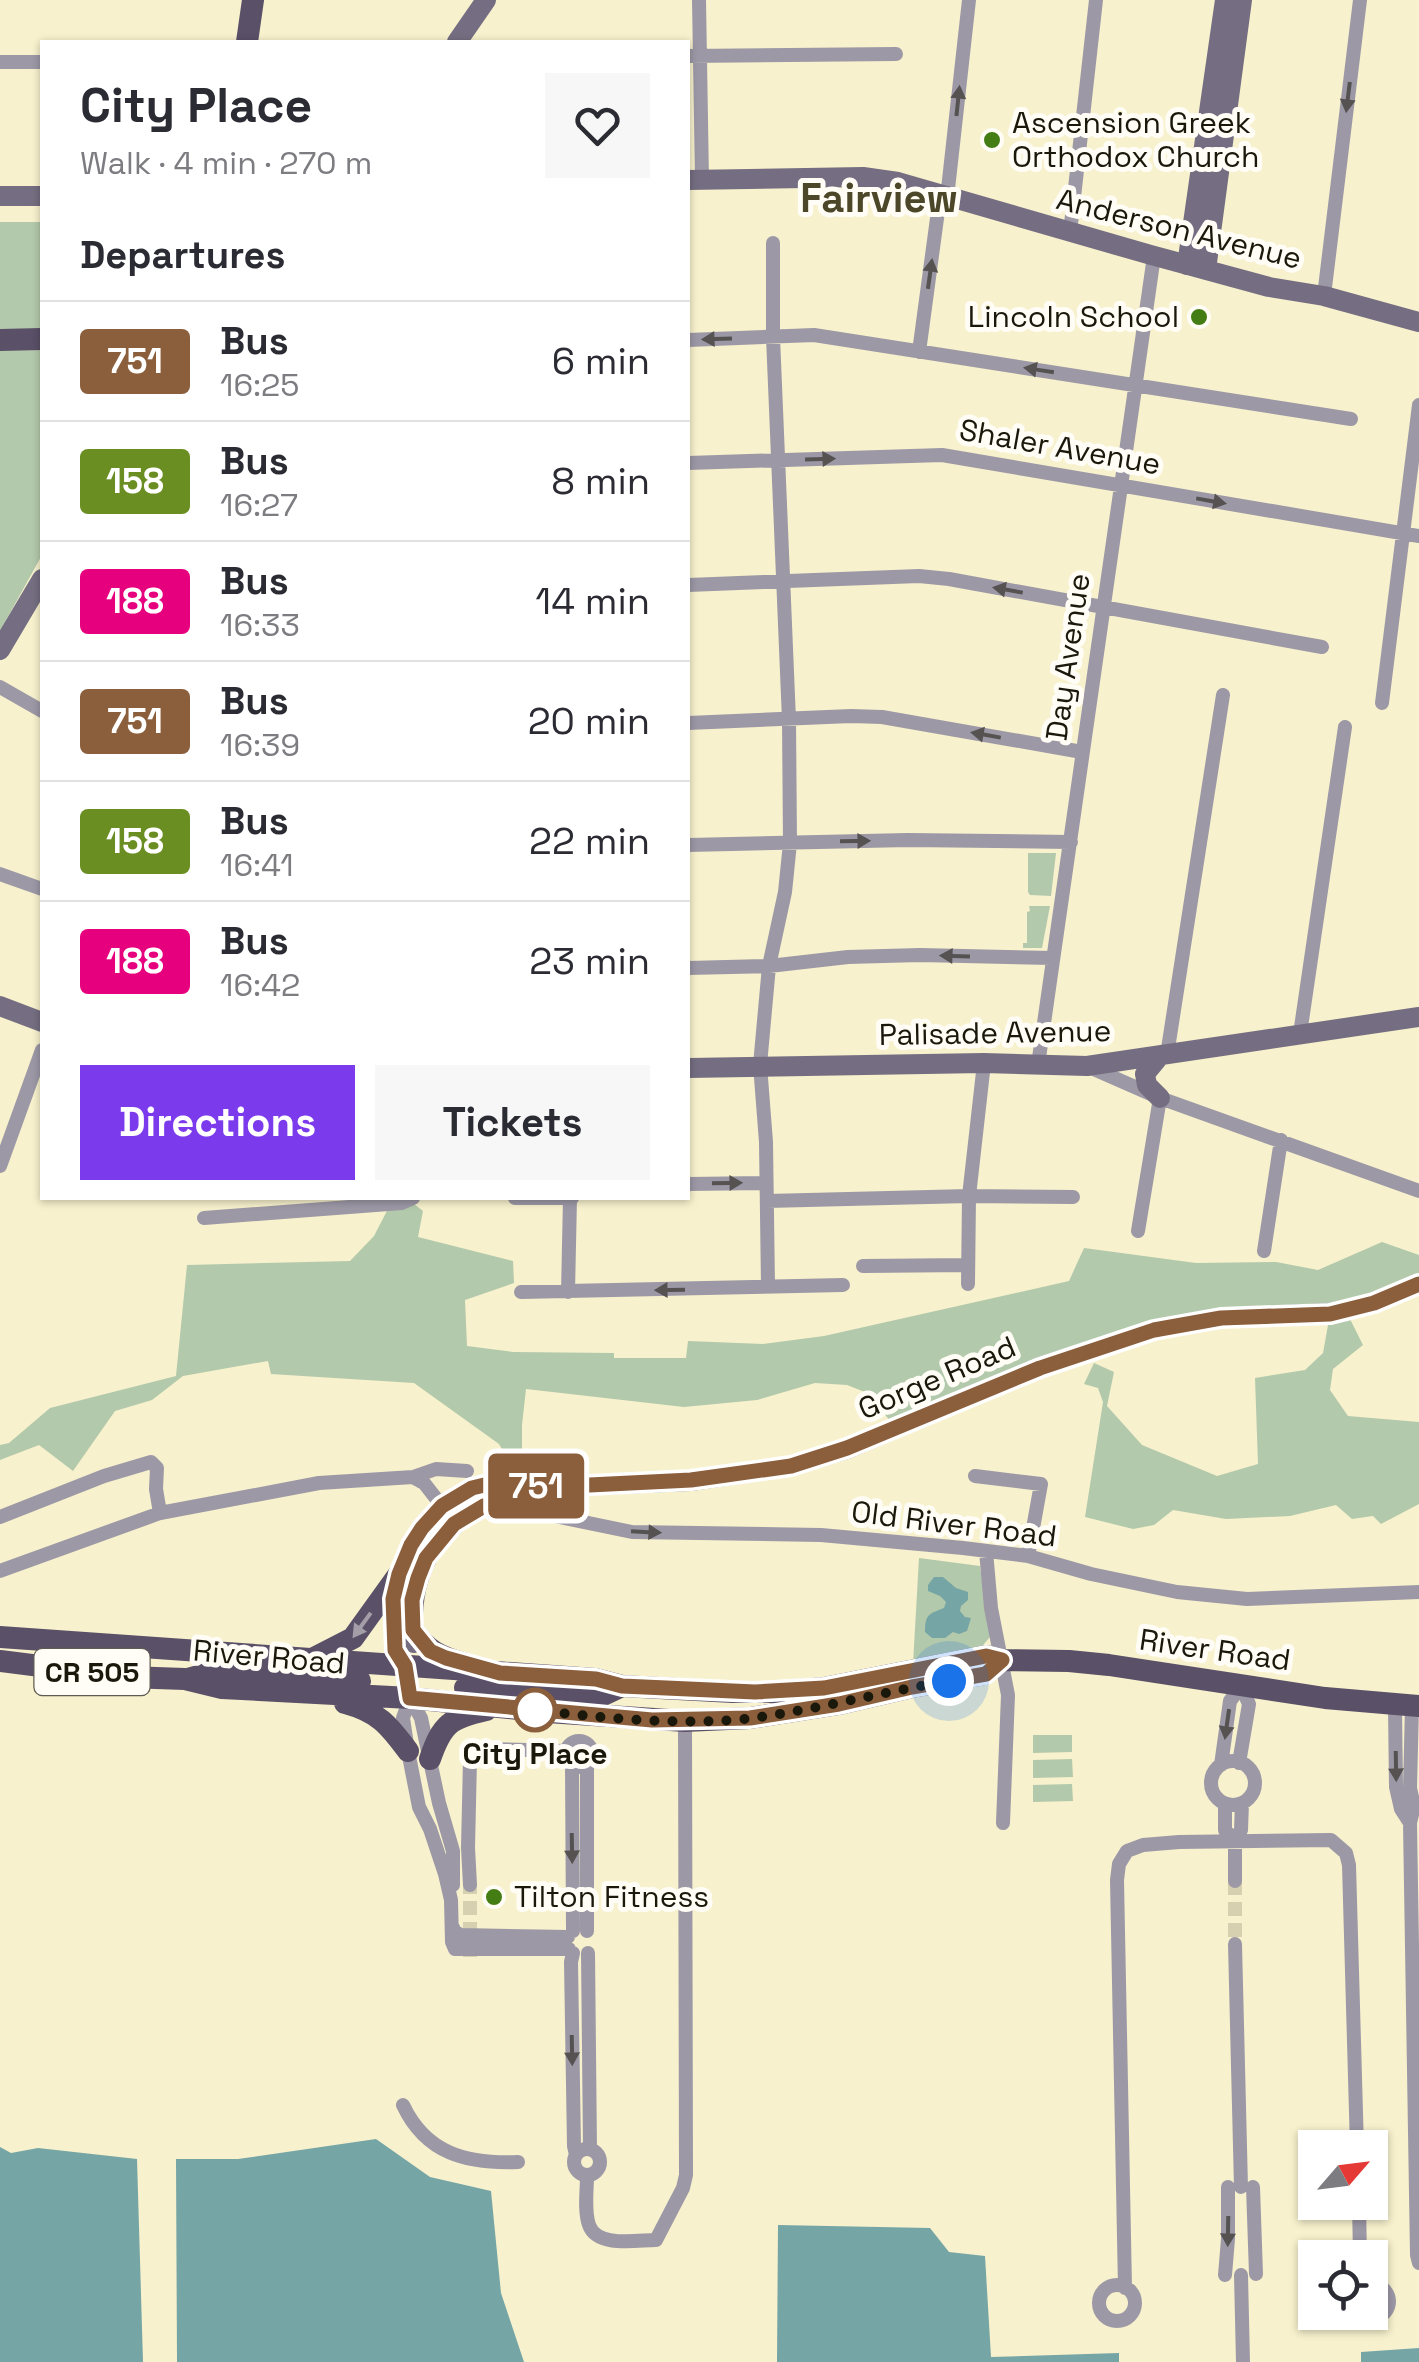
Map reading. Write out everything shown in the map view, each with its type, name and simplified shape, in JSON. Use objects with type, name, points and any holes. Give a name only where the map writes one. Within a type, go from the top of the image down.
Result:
[{"type":"main road","points":[[247,40],[253,0]]},
{"type":"main road","points":[[458,40],[486,0]]},
{"type":"main road","points":[[1225,0],[1230,24]]},
{"type":"main road","points":[[1197,268],[1230,24],[1242,0]]},
{"type":"main road","name":"Anderson Avenue","points":[[695,180],[863,177],[898,182],[1197,268],[1419,322]]},
{"type":"main road","points":[[0,196],[40,196]]},
{"type":"main road","points":[[0,340],[40,339]]},
{"type":"main road","points":[[0,650],[36,603]]},
{"type":"main road","points":[[0,1006],[40,1021]]},
{"type":"main road","name":"Palisade Avenue","points":[[690,1068],[1086,1066],[1419,1017]]},
{"type":"main road","points":[[1160,1098],[1147,1085],[1144,1074],[1163,1056]]},
{"type":"main road","name":"Gorge Road","points":[[410,1698],[405,1666],[395,1650],[393,1599],[399,1574],[422,1528],[442,1506],[472,1488],[505,1480],[530,1486],[569,1486],[691,1480],[791,1466],[847,1448],[1040,1368],[1144,1333],[1221,1318],[1330,1314],[1374,1303],[1419,1284]]},
{"type":"main road","name":"Gorge Road","points":[[405,1666],[416,1655],[412,1600],[426,1558],[454,1524],[530,1486]]},
{"type":"main road","points":[[310,1659],[354,1638],[399,1574]]},
{"type":"main road","points":[[413,1630],[430,1651],[500,1673]]},
{"type":"main road","name":"River Road","points":[[0,1638],[733,1692],[824,1688],[986,1656],[1002,1660],[1069,1661],[1409,1706]]},
{"type":"main road","name":"River Road","points":[[0,1661],[185,1680],[222,1688],[410,1698],[685,1721],[750,1718],[839,1704],[986,1674],[1002,1660]]},
{"type":"main road","points":[[185,1680],[218,1670],[378,1683],[405,1666]]},
{"type":"main road","points":[[410,1698],[433,1686],[586,1697],[602,1696],[622,1686]]},
{"type":"main road","points":[[308,1693],[378,1715],[419,1755],[458,1717],[499,1707]]},
{"type":"street","points":[[695,180],[694,56],[699,0]]},
{"type":"street","points":[[919,352],[969,0]]},
{"type":"street","points":[[1070,233],[1096,0]]},
{"type":"street","points":[[1324,296],[1360,0]]},
{"type":"street","points":[[694,56],[896,54]]},
{"type":"street","points":[[0,62],[40,62]]},
{"type":"street","points":[[768,1286],[766,1142],[760,1065],[770,966],[790,843],[772,337],[773,243]]},
{"type":"street","name":"Day Avenue","points":[[1038,1065],[1154,256]]},
{"type":"street","points":[[690,340],[814,335],[1351,418]]},
{"type":"street","points":[[1382,702],[1419,405]]},
{"type":"street","name":"Shaler Avenue","points":[[690,463],[942,455],[1419,536]]},
{"type":"street","points":[[690,585],[919,576],[1322,647]]},
{"type":"street","points":[[0,687],[40,709]]},
{"type":"street","points":[[1163,1056],[1223,695]]},
{"type":"street","points":[[690,723],[882,717],[1082,752]]},
{"type":"street","points":[[1300,1034],[1345,727]]},
{"type":"street","points":[[690,845],[908,840],[1071,842]]},
{"type":"street","points":[[0,874],[40,888]]},
{"type":"street","points":[[690,968],[920,955],[1052,958]]},
{"type":"street","points":[[0,1166],[40,1056]]},
{"type":"street","points":[[968,1284],[969,1196],[984,1064]]},
{"type":"street","points":[[1086,1066],[1160,1098],[1419,1191]]},
{"type":"street","points":[[1138,1231],[1160,1098]]},
{"type":"street","points":[[1264,1251],[1281,1140]]},
{"type":"street","points":[[690,1184],[766,1182]]},
{"type":"street","points":[[767,1201],[1073,1197]]},
{"type":"street","points":[[204,1218],[408,1200]]},
{"type":"street","points":[[568,1292],[571,1200]]},
{"type":"street","points":[[864,1266],[968,1265]]},
{"type":"street","points":[[521,1292],[843,1285]]},
{"type":"street","points":[[0,1517],[151,1462],[157,1468],[160,1513]]},
{"type":"street","points":[[0,1571],[160,1513],[319,1484],[413,1477],[436,1469],[467,1471]]},
{"type":"street","points":[[976,1476],[1040,1484],[1028,1556]]},
{"type":"street","points":[[413,1477],[424,1483],[442,1506]]},
{"type":"street","name":"Old River Road","points":[[481,1508],[550,1515],[632,1532],[820,1535],[986,1551],[1028,1556],[1178,1592],[1247,1599],[1419,1592]]},
{"type":"street","points":[[986,1551],[991,1608],[1008,1695],[1004,1824]]},
{"type":"street","points":[[1222,1765],[1230,1701],[1241,1686],[1249,1704],[1239,1762]]},
{"type":"street","points":[[410,1698],[404,1718],[454,1851],[450,1900]]},
{"type":"street","points":[[410,1698],[422,1718],[419,1807],[445,1874],[455,1949],[576,1942]]},
{"type":"street","points":[[1409,1706],[1416,1745],[1410,1823],[1418,2259]]},
{"type":"street","points":[[1409,1706],[1396,1787],[1400,1809],[1410,1823]]},
{"type":"street","points":[[587,2176],[588,2224],[603,2240],[656,2240],[684,2188],[685,1721]]},
{"type":"street","points":[[470,1885],[470,1758],[475,1751],[485,1748],[575,1760],[583,2152],[574,2163],[587,2176],[596,2173],[600,2166],[597,2154],[583,2152]]},
{"type":"street","points":[[1227,1762],[1239,1762],[1251,1772],[1254,1786],[1242,1803],[1225,1804],[1215,1796],[1213,1774],[1227,1762]]},
{"type":"street","points":[[1235,1881],[1235,1840],[1241,1830],[1242,1803]]},
{"type":"street","points":[[1225,1804],[1225,1830],[1235,1840]]},
{"type":"street","points":[[1125,2288],[1117,1898],[1119,1864],[1127,1851],[1143,1845],[1235,1840],[1331,1840],[1346,1852],[1356,2130]]},
{"type":"street","points":[[1236,1944],[1243,2362]]},
{"type":"street","points":[[403,2105],[416,2128],[438,2148],[456,2156],[496,2163],[518,2162]]},
{"type":"street","points":[[1241,2187],[1228,2238],[1241,2275]]},
{"type":"green space","points":[[0,222],[40,222],[40,559],[0,631]]},
{"type":"green space","points":[[1028,853],[1056,853],[1051,896],[1028,892]]},
{"type":"green space","points":[[1029,906],[1050,906],[1042,948],[1023,948],[1023,943],[1027,943]]},
{"type":"green space","points":[[409,1200],[423,1211],[418,1237],[513,1261],[514,1283],[465,1300],[467,1346],[513,1352],[614,1353],[614,1358],[686,1358],[688,1341],[763,1344],[824,1336],[1069,1281],[1084,1248],[1196,1263],[1276,1262],[1318,1270],[1382,1242],[1419,1255],[1419,1284],[1346,1311],[1363,1345],[1333,1369],[1330,1390],[1348,1416],[1419,1422],[1419,1504],[1381,1524],[1373,1516],[1352,1519],[1336,1505],[1290,1516],[1226,1519],[1173,1510],[1154,1525],[1133,1529],[1085,1517],[1103,1402],[1098,1388],[1084,1384],[1094,1363],[1114,1372],[1107,1406],[1142,1445],[1217,1476],[1258,1464],[1255,1378],[1305,1370],[1323,1353],[1330,1314],[1187,1323],[895,1428],[870,1394],[847,1385],[815,1383],[757,1400],[684,1407],[526,1389],[522,1484],[499,1444],[414,1383],[271,1374],[268,1361],[183,1376],[152,1400],[115,1411],[73,1471],[39,1445],[0,1460],[0,1445],[9,1443],[50,1408],[176,1376],[187,1265],[350,1261],[374,1236],[391,1203]]},
{"type":"green space","points":[[919,1558],[980,1566],[990,1637],[978,1651],[913,1664]]},
{"type":"green space","points":[[1033,1735],[1072,1735],[1072,1752],[1033,1753]]},
{"type":"green space","points":[[1072,1759],[1073,1777],[1033,1778],[1033,1760]]},
{"type":"green space","points":[[1072,1784],[1073,1801],[1033,1802],[1033,1785]]},
{"type":"water","points":[[934,1577],[943,1577],[968,1592],[968,1600],[960,1611],[971,1618],[967,1631],[953,1632],[945,1638],[932,1638],[925,1632],[927,1618],[944,1608],[946,1602],[928,1591]]},
{"type":"water","points":[[376,2139],[430,2177],[491,2191],[501,2293],[524,2362],[177,2362],[176,2159],[238,2159]]},
{"type":"water","points":[[0,2147],[11,2153],[38,2148],[137,2159],[143,2362],[0,2362]]},
{"type":"water","points":[[778,2225],[930,2228],[949,2252],[985,2256],[991,2357],[1119,2353],[1119,2362],[777,2362]]},
{"type":"water","points":[[1419,2348],[1419,2362],[1361,2362],[1361,2352]]},
{"type":"tunnel","points":[[1235,1881],[1235,1944]]},
{"type":"tunnel","points":[[470,1885],[470,1957]]},
{"type":"bus line","name":"751","points":[[510,1498],[484,1506],[454,1524],[426,1558],[412,1600],[412,1622],[413,1630],[430,1651],[500,1673],[596,1679],[622,1686],[733,1692],[824,1688],[986,1656],[1002,1660],[986,1674],[750,1718],[685,1721],[410,1698],[405,1666],[395,1650],[393,1599],[399,1574],[422,1528],[442,1506],[472,1488],[505,1480],[530,1486],[569,1486],[691,1480],[791,1466],[847,1448],[1040,1368],[1154,1330],[1221,1318],[1330,1314],[1374,1303],[1419,1284]]},
{"type":"place","name":"Ascension Greek Orthodox Church","points":[[992,140]]},
{"type":"place","name":"Lincoln School","points":[[1199,317]]},
{"type":"place","name":"City Place","points":[[535,1710]]},
{"type":"place","name":"Tilton Fitness","points":[[494,1897]]},
{"type":"district","name":"Fairview","points":[[879,198]]},
{"type":"route","points":[[535,1710],[523,1709],[652,1720],[750,1718],[949,1681]]}]
